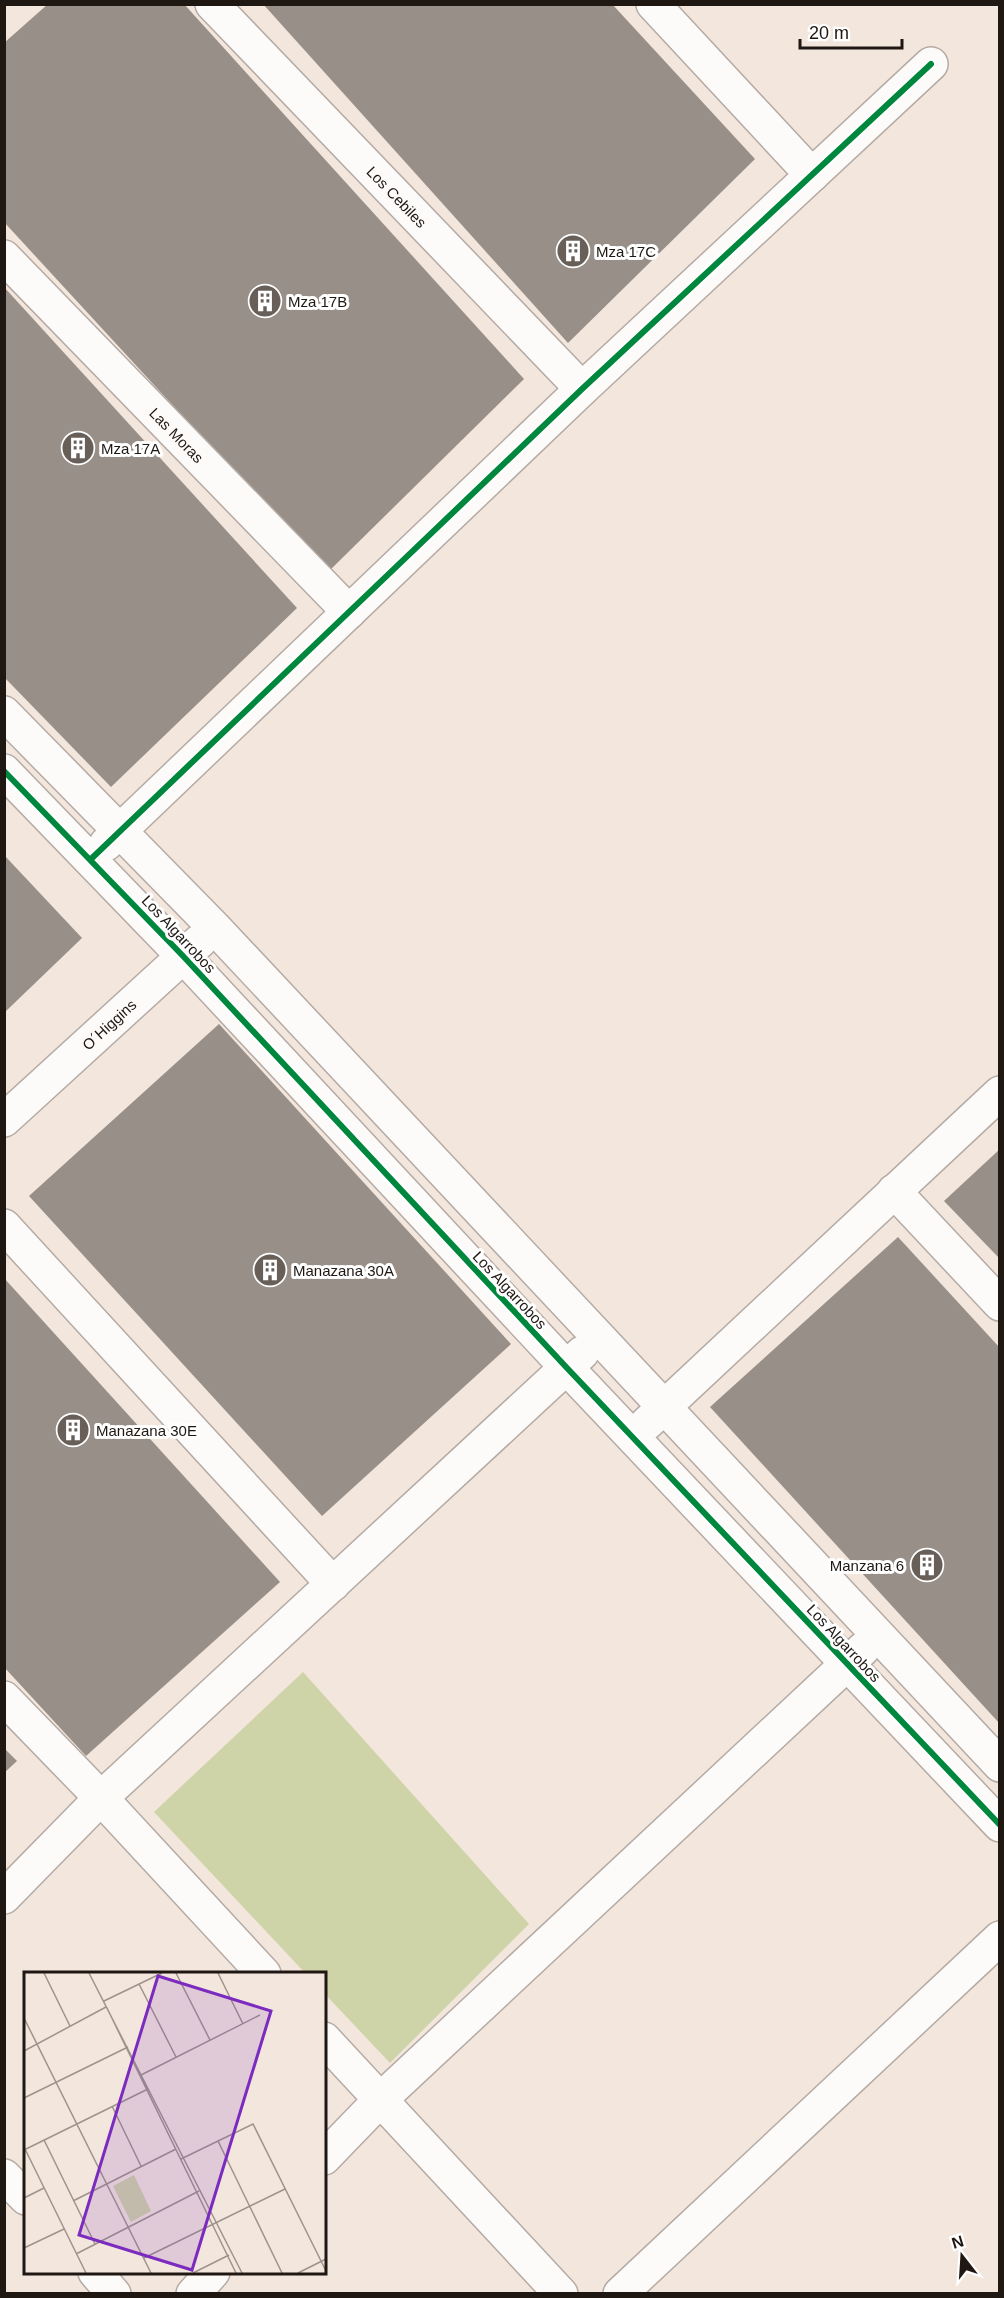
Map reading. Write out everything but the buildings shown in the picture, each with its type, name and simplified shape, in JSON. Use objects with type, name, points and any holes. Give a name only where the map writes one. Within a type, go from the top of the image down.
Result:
[{"type":"street","name":"Los Cebiles","points":[[212,4],[582,389]]},
{"type":"street","points":[[653,4],[812,175]]},
{"type":"street","points":[[91,859],[582,389],[931,64]]},
{"type":"street","name":"Las Moras","points":[[4,257],[349,612]]},
{"type":"street","name":"Los Algarrobos","points":[[4,713],[214,927],[999,1765]]},
{"type":"street","name":"Los Algarrobos","points":[[4,771],[183,956],[567,1368],[999,1825]]},
{"type":"street","name":"O´Higgins","points":[[4,1120],[214,927]]},
{"type":"street","points":[[633,1437],[999,1093]]},
{"type":"street","points":[[894,1191],[999,1304]]},
{"type":"street","points":[[4,1226],[333,1584]]},
{"type":"street","points":[[4,1897],[101,1798],[598,1339]]},
{"type":"street","points":[[326,2156],[380,2100],[877,1636]]},
{"type":"street","points":[[4,1698],[101,1798],[262,1972]]},
{"type":"street","points":[[620,2294],[999,1938]]},
{"type":"street","points":[[326,2041],[561,2294]]},
{"type":"street","points":[[4,2176],[24,2196]]},
{"type":"street","points":[[97,2274],[114,2294]]},
{"type":"street","points":[[193,2294],[211,2274]]},
{"type":"green space","points":[[303,1672],[529,1924],[390,2063],[326,1995],[326,1972],[304,1972],[154,1812]]},
{"type":"cycle path","points":[[91,859],[582,389],[931,64]]},
{"type":"cycle path","points":[[4,771],[183,956],[567,1368],[1000,1825]]},
{"type":"place","name":"Mza 17C","points":[[573,251]]},
{"type":"place","name":"Mza 17B","points":[[265,301]]},
{"type":"place","name":"Mza 17A","points":[[78,448]]},
{"type":"place","name":"Manazana 30A","points":[[270,1270]]},
{"type":"place","name":"Manazana 30E","points":[[73,1430]]},
{"type":"place","name":"Manzana 6","points":[[927,1565]]}]
